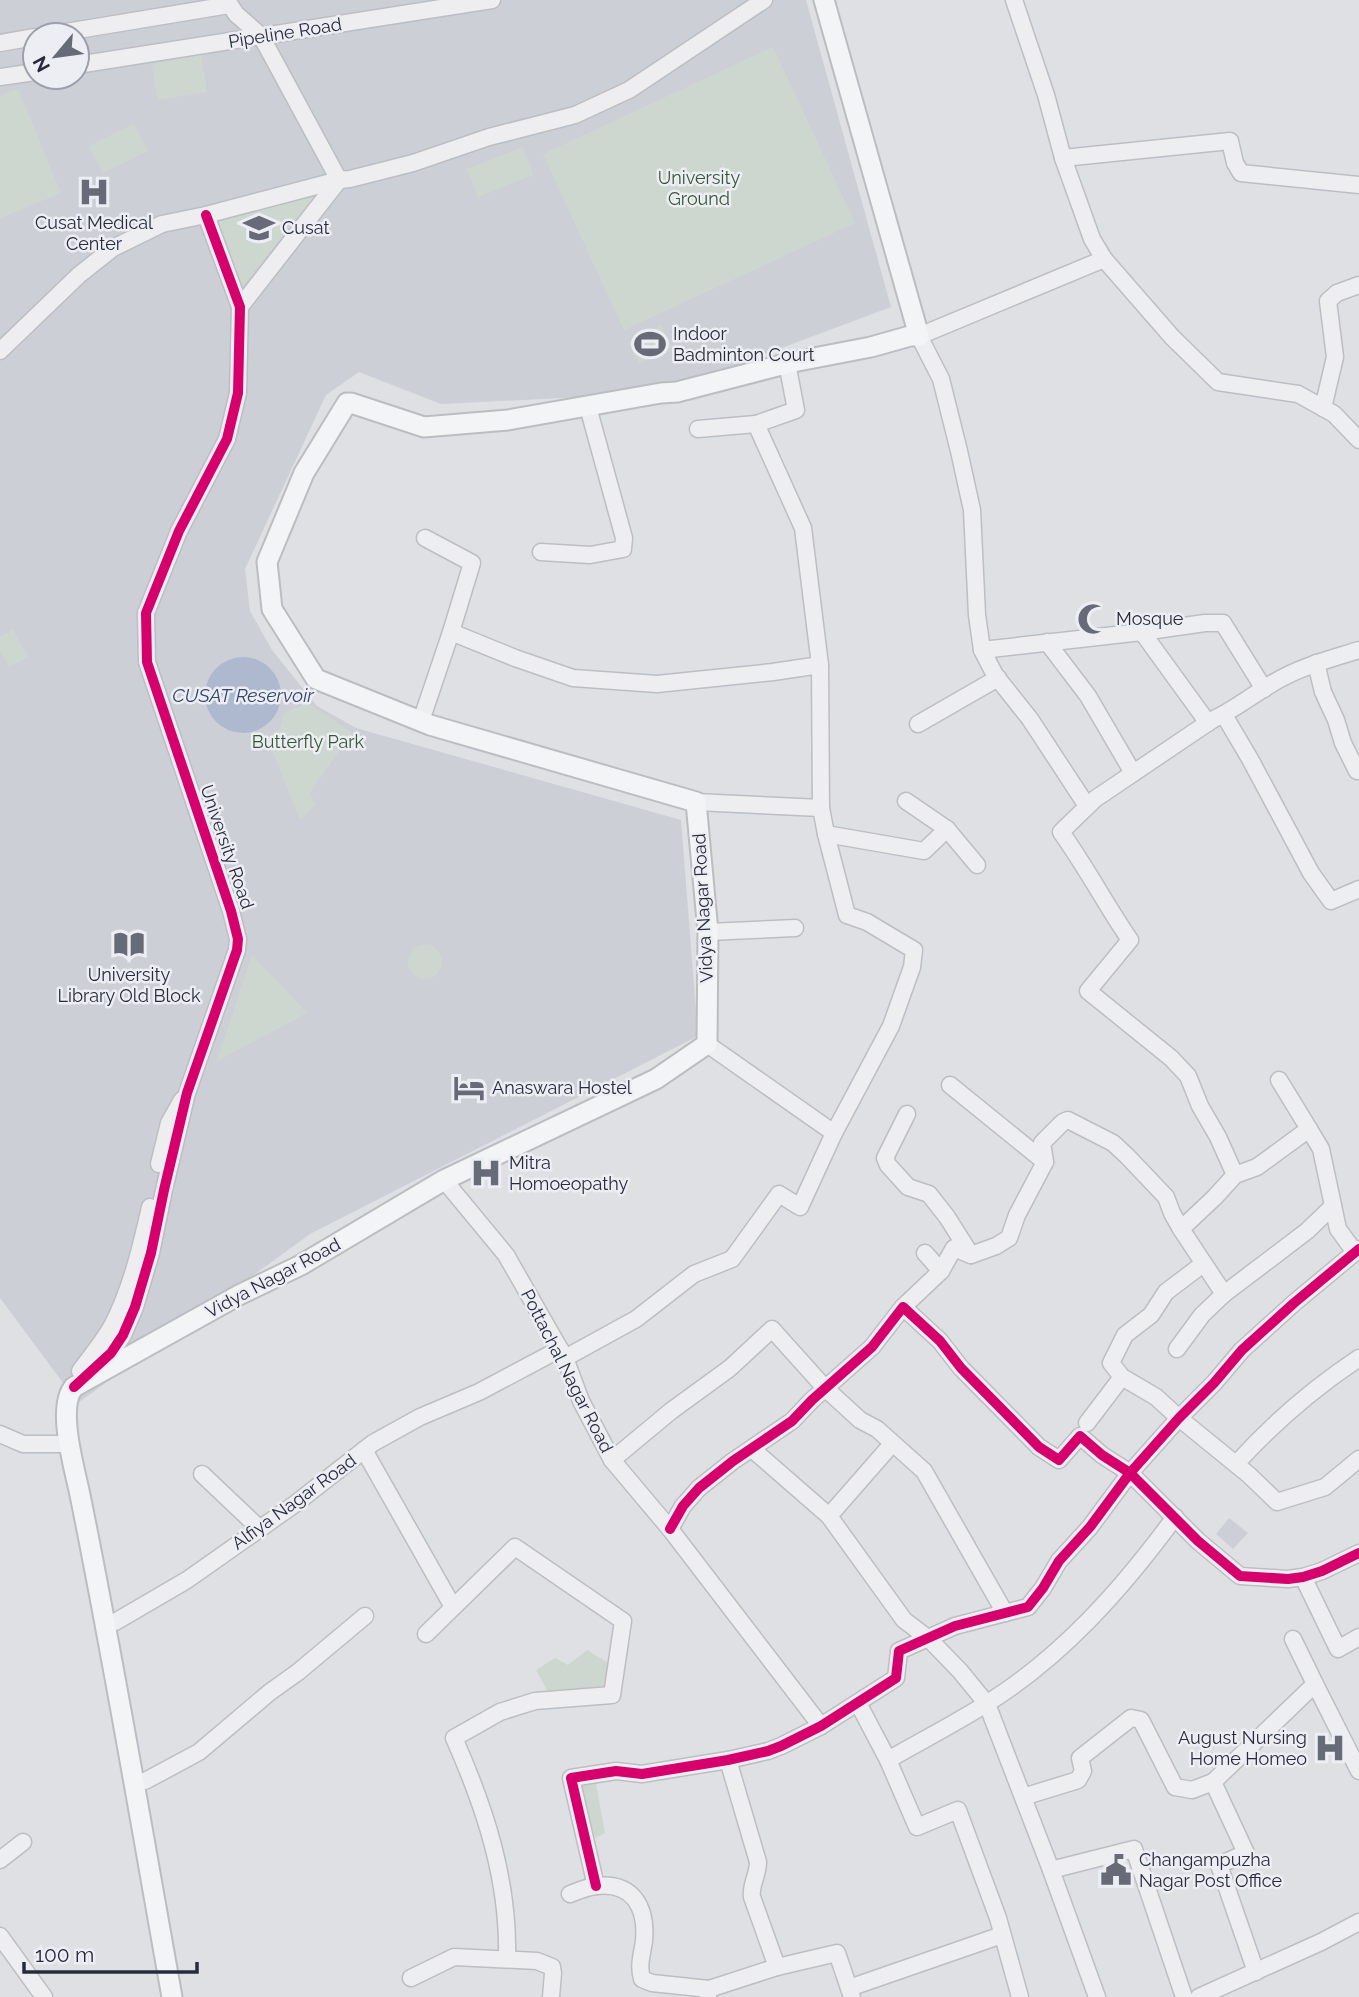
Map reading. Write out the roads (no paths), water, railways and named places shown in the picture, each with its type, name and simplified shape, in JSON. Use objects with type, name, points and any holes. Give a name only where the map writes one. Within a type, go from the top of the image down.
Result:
[{"type":"main road","points":[[696,802],[421,721],[316,679],[272,609],[267,562],[304,474],[347,403],[351,402],[424,427],[508,420],[677,392],[787,363],[919,335],[824,0]]},
{"type":"main road","name":"Vidya Nagar Road","points":[[74,1387],[239,1295],[301,1265],[444,1180],[656,1079],[707,1044],[708,932],[696,802]]},
{"type":"main road","points":[[74,1387],[78,1398],[73,1414],[70,1444],[108,1638],[172,1997]]},
{"type":"main road","points":[[73,1414],[185,1997]]},
{"type":"street","name":"Pipeline Road","points":[[91,63],[492,0]]},
{"type":"street","points":[[0,351],[79,275],[113,248],[162,224],[413,163],[489,137],[575,115],[629,90],[764,0]]},
{"type":"street","points":[[1014,0],[1046,94],[1063,158],[1092,239],[1104,259],[1165,328],[1218,382],[1298,394],[1334,414],[1359,440]]},
{"type":"street","points":[[91,27],[228,3],[261,36],[339,180]]},
{"type":"street","points":[[0,43],[21,39]]},
{"type":"street","points":[[0,77],[21,74]]},
{"type":"street","points":[[1063,158],[1230,141],[1235,163],[1241,173],[1359,185]]},
{"type":"street","points":[[240,307],[339,180]]},
{"type":"street","points":[[206,215],[240,307]]},
{"type":"street","points":[[1087,806],[1030,719],[998,678],[982,650],[977,615],[972,510],[941,379],[919,335],[1104,259]]},
{"type":"street","points":[[1323,408],[1335,357],[1328,301],[1337,293],[1359,285]]},
{"type":"street","name":"University Road","points":[[74,1387],[111,1353],[123,1335],[135,1307],[152,1253],[187,1093],[237,950],[238,939],[231,911],[147,662],[146,613],[179,531],[227,439],[238,393],[240,307]]},
{"type":"street","points":[[698,429],[756,424],[796,410],[787,363]]},
{"type":"street","points":[[541,552],[590,555],[624,549],[624,538],[588,407]]},
{"type":"street","points":[[707,1044],[834,1133],[891,1026],[914,961],[914,950],[867,922],[847,915],[821,808],[820,665],[803,528],[756,424]]},
{"type":"street","points":[[421,721],[472,563],[425,538]]},
{"type":"street","points":[[982,650],[1223,623],[1264,688]]},
{"type":"street","points":[[451,632],[573,678],[657,684],[773,673],[820,665]]},
{"type":"street","points":[[1142,632],[1208,723]]},
{"type":"street","points":[[1048,642],[1088,696],[1133,773]]},
{"type":"street","points":[[1235,1175],[1188,1076],[1171,1058],[1088,991],[1130,940],[1107,907],[1083,862],[1061,832],[1095,799],[1273,682],[1316,663],[1359,650]]},
{"type":"street","points":[[1316,663],[1323,692],[1357,771]]},
{"type":"street","points":[[918,724],[998,678]]},
{"type":"street","points":[[1224,715],[1311,873],[1331,901],[1359,889]]},
{"type":"street","points":[[906,801],[947,829],[977,865]]},
{"type":"street","points":[[696,802],[821,808]]},
{"type":"street","points":[[826,834],[924,851],[947,829]]},
{"type":"street","points":[[708,932],[795,928]]},
{"type":"street","points":[[596,1886],[571,1778],[616,1771],[642,1774],[728,1760],[781,1746],[821,1726],[895,1678],[899,1651],[955,1626],[1028,1606],[1043,1588],[1059,1561],[1090,1527],[1130,1472],[1179,1418],[1242,1350],[1357,1250],[1338,1229],[1321,1149],[1279,1080]]},
{"type":"street","points":[[950,1085],[1045,1162]]},
{"type":"street","points":[[907,1114],[885,1158],[888,1165],[908,1187],[929,1194],[971,1255]]},
{"type":"street","points":[[670,1529],[683,1506],[699,1488],[792,1421],[872,1347],[903,1307],[942,1271],[954,1248],[971,1255],[1009,1238],[1017,1215],[1045,1162],[1042,1143],[1063,1122],[1068,1120],[1113,1143],[1166,1197],[1181,1229],[1224,1294]]},
{"type":"street","points":[[1181,1229],[1215,1198],[1235,1175],[1257,1167],[1309,1129]]},
{"type":"street","name":"Alfiya Nagar Road","points":[[115,1622],[187,1580],[295,1504],[373,1443],[420,1417],[636,1319],[694,1274],[732,1259],[779,1195],[800,1207],[834,1133]]},
{"type":"street","name":"Pottachal Nagar Road","points":[[444,1180],[506,1255],[562,1354],[612,1460],[670,1529],[821,1726]]},
{"type":"street","points":[[1177,1349],[1202,1315],[1224,1294],[1307,1231],[1332,1206]]},
{"type":"street","points":[[925,1253],[942,1271]]},
{"type":"street","points":[[1203,1264],[1166,1292],[1151,1315],[1125,1335],[1111,1363],[1122,1377],[1156,1396],[1249,1475],[1277,1503],[1325,1487],[1359,1459]]},
{"type":"street","points":[[903,1307],[940,1341],[961,1368],[1039,1447],[1059,1460],[1080,1436],[1102,1455],[1130,1472],[1198,1541],[1240,1576],[1288,1579],[1303,1577],[1359,1553]]},
{"type":"street","points":[[612,1460],[671,1411],[730,1368],[772,1329],[825,1388],[924,1471],[1005,1613]]},
{"type":"street","points":[[1236,1464],[1264,1434],[1333,1376],[1359,1358]]},
{"type":"street","points":[[1087,1423],[1122,1377]]},
{"type":"street","points":[[0,1434],[23,1444],[70,1444]]},
{"type":"street","points":[[829,1516],[892,1444]]},
{"type":"street","points":[[752,1449],[829,1516],[904,1620],[929,1639],[987,1704],[1097,1997]]},
{"type":"street","points":[[364,1450],[453,1607]]},
{"type":"street","points":[[202,1474],[259,1528]]},
{"type":"street","points":[[888,1760],[987,1704],[1048,1658],[1104,1606],[1175,1517]]},
{"type":"street","points":[[426,1634],[515,1547],[623,1621],[612,1695],[556,1699],[521,1705],[500,1712],[454,1738],[484,1812],[497,1854],[507,1917],[507,1958]]},
{"type":"street","points":[[1303,1577],[1338,1649],[1359,1637]]},
{"type":"street","points":[[145,1782],[200,1752],[365,1616]]},
{"type":"street","points":[[1293,1639],[1359,1771]]},
{"type":"street","points":[[1023,1797],[1078,1780],[1083,1771],[1080,1758],[1131,1718],[1141,1720],[1175,1787],[1192,1790],[1213,1782],[1315,1684]]},
{"type":"street","points":[[858,1703],[888,1760],[917,1827],[958,1810],[1002,1935],[1020,1997]]},
{"type":"street","points":[[728,1760],[758,1862],[758,1873],[751,1890],[752,1897],[777,1967]]},
{"type":"street","points":[[1213,1782],[1246,1853],[1219,1865],[1256,1972]]},
{"type":"street","points":[[0,1860],[23,1842]]},
{"type":"street","points":[[1051,1870],[1134,1849],[1184,1997]]},
{"type":"street","points":[[570,1894],[596,1886],[628,1891],[640,1910],[644,1923],[644,1943],[639,1969],[642,1979],[708,1993],[777,1967],[836,1953],[850,1992],[1002,1935]]},
{"type":"street","points":[[1199,1997],[1359,1922]]},
{"type":"street","points":[[0,1936],[44,1997]]},
{"type":"street","points":[[411,1978],[454,1957],[537,1961],[552,1967],[551,1997]]},
{"type":"water","name":"CUSAT Reservoir","points":[[243,657],[257,660],[270,668],[278,681],[281,695],[278,709],[270,722],[257,730],[243,733],[229,730],[216,722],[208,709],[205,695],[208,681],[216,668],[229,660]]},
{"type":"place","name":"Cusat Medical Center","points":[[94,192]]},
{"type":"place","name":"Cusat","points":[[259,228]]},
{"type":"place","name":"Indoor Badminton Court","points":[[650,344]]},
{"type":"place","name":"Mosque","points":[[1093,619]]},
{"type":"place","name":"University Library Old Block","points":[[129,944]]},
{"type":"place","name":"Anaswara Hostel","points":[[469,1088]]},
{"type":"place","name":"Mitra Homoeopathy","points":[[486,1173]]},
{"type":"place","name":"August Nursing Home Homeo","points":[[1330,1748]]},
{"type":"place","name":"Changampuzha Nagar Post Office","points":[[1116,1870]]},
{"type":"park label","name":"University Ground","points":[[699,188]]},
{"type":"park label","name":"Butterfly Park","points":[[308,742]]}]
